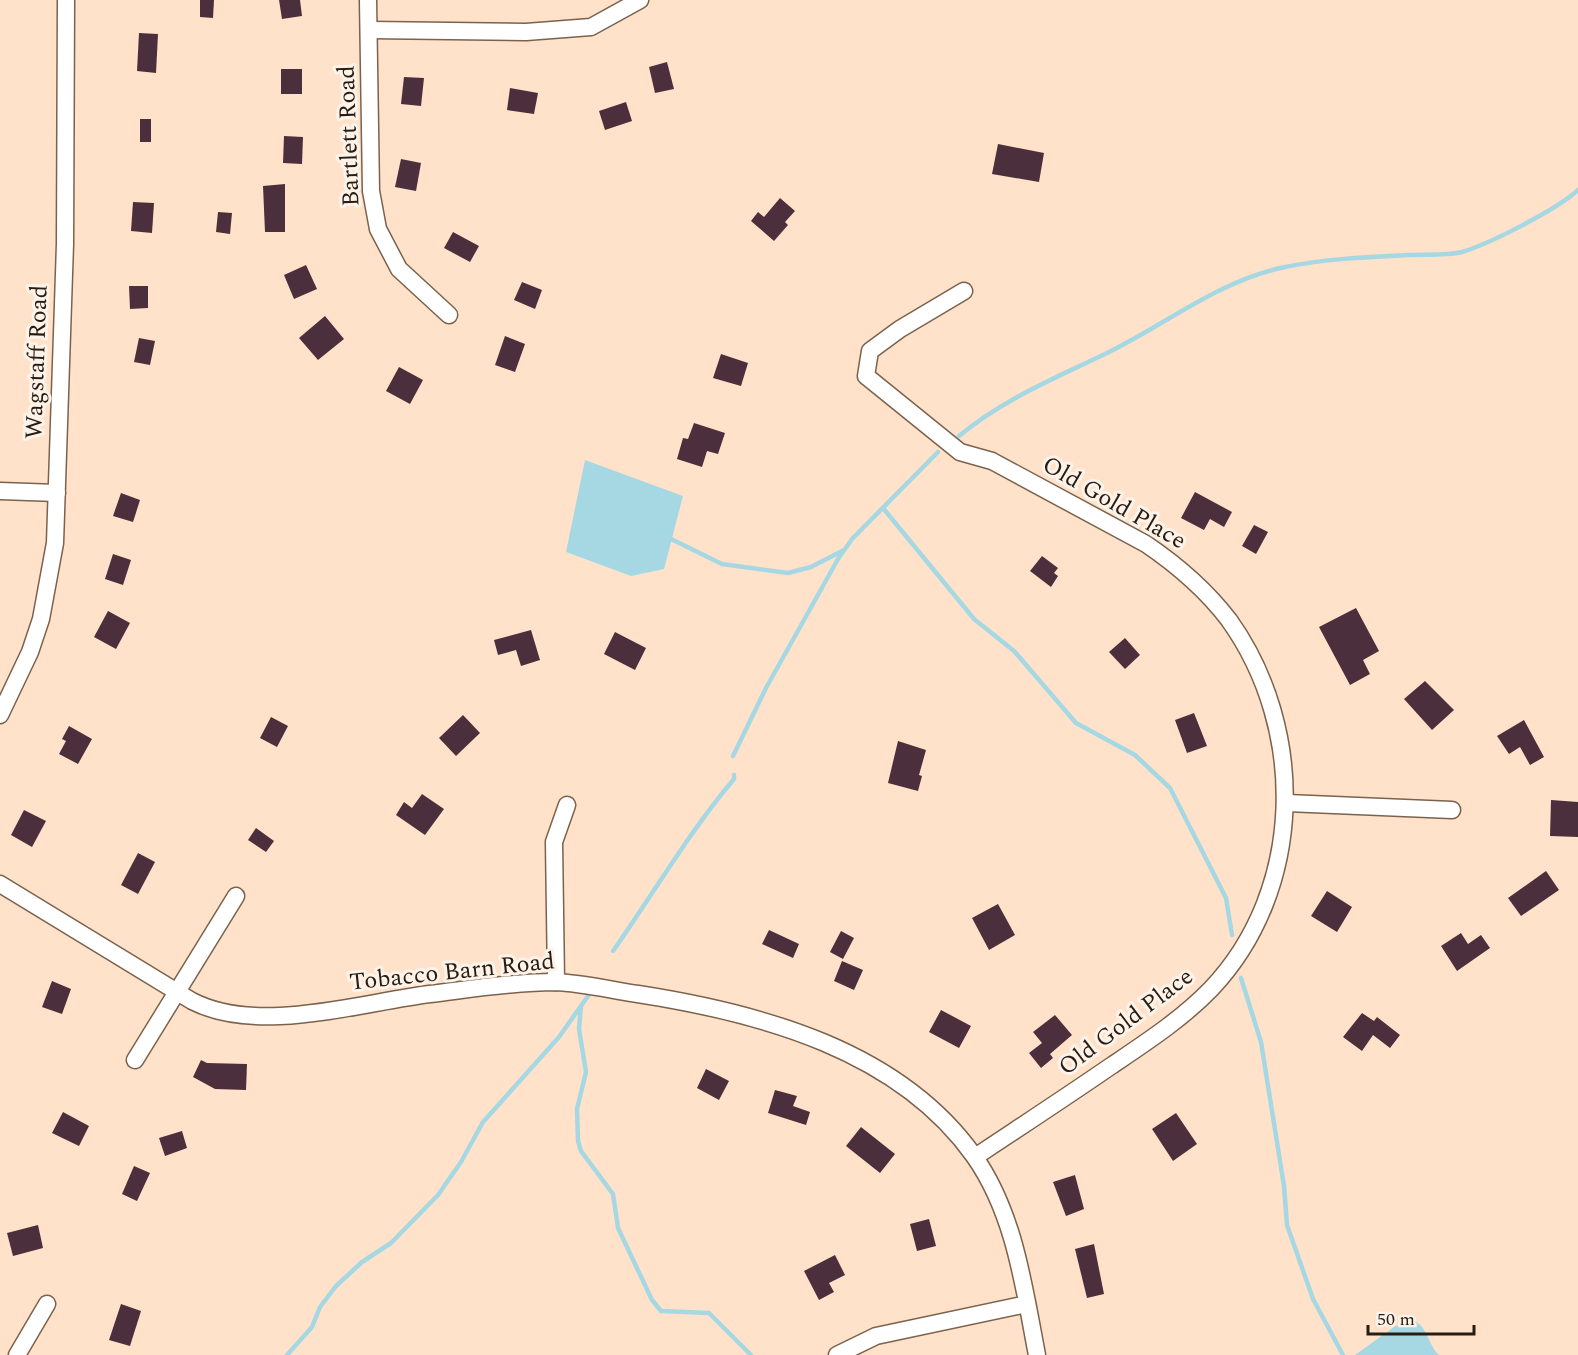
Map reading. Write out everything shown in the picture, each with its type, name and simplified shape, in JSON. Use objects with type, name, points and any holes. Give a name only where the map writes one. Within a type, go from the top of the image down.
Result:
[{"type":"street","name":"Wagstaff Road","points":[[0,715],[30,652],[41,619],[54,543],[65,244],[66,0]]},
{"type":"street","name":"Bartlett Road","points":[[368,0],[371,191],[378,229],[399,268],[449,315]]},
{"type":"street","points":[[370,30],[526,32],[591,27],[640,0]]},
{"type":"street","name":"Old Gold Place","points":[[964,291],[900,329],[870,351],[866,376],[960,452],[992,461],[1146,544],[1169,560],[1206,594],[1242,640],[1268,694],[1280,740],[1287,803],[1273,879],[1263,906],[1251,933],[1212,988],[1155,1036],[975,1157]]},
{"type":"street","points":[[0,491],[57,493]]},
{"type":"street","points":[[1287,803],[1452,810]]},
{"type":"street","points":[[556,982],[554,842],[567,805]]},
{"type":"street","name":"Tobacco Barn Road","points":[[0,884],[207,1009],[243,1016],[267,1016],[504,985],[556,982],[662,998],[728,1012],[809,1037],[865,1062],[915,1093],[975,1157],[993,1188],[1009,1227],[1037,1355]]},
{"type":"street","points":[[135,1060],[236,896]]},
{"type":"street","points":[[17,1355],[47,1304]]},
{"type":"street","points":[[837,1355],[876,1336],[1027,1304]]},
{"type":"water","points":[[585,460],[683,496],[664,569],[631,576],[566,552]]},
{"type":"water","points":[[1409,1320],[1420,1324],[1439,1355],[1355,1355],[1394,1327]]},
{"type":"building","points":[[200,0],[214,0],[213,18],[200,17]]},
{"type":"building","points":[[279,0],[300,0],[302,16],[282,19]]},
{"type":"building","points":[[139,33],[158,34],[156,73],[137,71]]},
{"type":"building","points":[[667,62],[674,89],[655,93],[649,67]]},
{"type":"building","points":[[281,69],[302,69],[302,94],[281,94]]},
{"type":"building","points":[[404,77],[424,78],[421,106],[401,104]]},
{"type":"building","points":[[510,88],[538,93],[534,114],[507,110]]},
{"type":"building","points":[[626,102],[632,121],[605,130],[599,111]]},
{"type":"building","points":[[140,119],[151,119],[151,142],[140,142]]},
{"type":"building","points":[[284,136],[303,137],[302,164],[283,163]]},
{"type":"building","points":[[998,144],[1044,153],[1039,182],[992,174]]},
{"type":"building","points":[[401,159],[421,163],[416,191],[395,187]]},
{"type":"building","points":[[285,184],[285,232],[265,232],[263,186]]},
{"type":"building","points":[[780,198],[795,211],[785,222],[788,225],[774,241],[751,221],[758,212],[764,217]]},
{"type":"building","points":[[133,202],[154,203],[152,233],[131,231]]},
{"type":"building","points":[[218,212],[232,213],[230,234],[216,232]]},
{"type":"building","points":[[453,232],[479,246],[470,262],[444,248]]},
{"type":"building","points":[[306,265],[317,289],[294,299],[284,275]]},
{"type":"building","points":[[522,282],[542,290],[535,309],[514,300]]},
{"type":"building","points":[[129,286],[148,286],[148,308],[130,309]]},
{"type":"building","points":[[325,316],[344,339],[318,360],[299,338]]},
{"type":"building","points":[[505,336],[525,344],[515,372],[495,365]]},
{"type":"building","points":[[139,338],[155,341],[150,365],[134,362]]},
{"type":"building","points":[[721,354],[748,363],[741,386],[713,378]]},
{"type":"building","points":[[399,367],[423,380],[410,404],[386,391]]},
{"type":"building","points":[[694,423],[725,433],[718,454],[707,451],[702,467],[677,459],[683,438],[688,439]]},
{"type":"building","points":[[1195,492],[1232,512],[1224,527],[1210,519],[1204,530],[1181,518]]},
{"type":"building","points":[[121,493],[140,500],[133,522],[113,516]]},
{"type":"building","points":[[1254,525],[1268,532],[1256,554],[1242,546]]},
{"type":"building","points":[[113,554],[131,560],[123,585],[105,579]]},
{"type":"building","points":[[1042,556],[1058,568],[1054,573],[1058,576],[1051,587],[1030,571]]},
{"type":"building","points":[[1356,608],[1379,651],[1363,660],[1370,674],[1350,685],[1319,627]]},
{"type":"building","points":[[108,611],[130,623],[116,649],[94,637]]},
{"type":"building","points":[[531,630],[540,660],[521,666],[516,650],[498,655],[494,640]]},
{"type":"building","points":[[615,632],[646,648],[635,670],[604,654]]},
{"type":"building","points":[[1125,638],[1140,655],[1125,669],[1109,652]]},
{"type":"building","points":[[1425,681],[1454,710],[1432,730],[1404,699]]},
{"type":"building","points":[[1194,713],[1207,746],[1187,753],[1175,720]]},
{"type":"building","points":[[463,715],[480,733],[456,756],[439,738]]},
{"type":"building","points":[[271,717],[288,726],[277,747],[260,738]]},
{"type":"building","points":[[1524,720],[1544,757],[1530,765],[1520,747],[1509,754],[1497,736]]},
{"type":"building","points":[[69,726],[92,739],[78,764],[59,754],[66,741],[62,739]]},
{"type":"building","points":[[898,741],[926,750],[919,775],[922,776],[918,791],[888,783]]},
{"type":"building","points":[[422,794],[444,809],[425,835],[396,815],[404,802],[412,808]]},
{"type":"building","points":[[1551,800],[1578,802],[1578,837],[1550,836]]},
{"type":"building","points":[[24,810],[46,821],[32,847],[11,835]]},
{"type":"building","points":[[256,828],[274,841],[266,852],[248,840]]},
{"type":"building","points":[[138,853],[155,862],[138,894],[121,885]]},
{"type":"building","points":[[1546,871],[1559,890],[1521,916],[1508,898]]},
{"type":"building","points":[[1327,891],[1352,907],[1337,932],[1311,916]]},
{"type":"building","points":[[998,904],[1015,935],[989,950],[972,918]]},
{"type":"building","points":[[769,930],[799,944],[793,958],[762,944]]},
{"type":"building","points":[[841,931],[854,938],[843,959],[830,952]]},
{"type":"building","points":[[1461,933],[1468,944],[1481,935],[1490,948],[1457,971],[1441,946]]},
{"type":"building","points":[[842,961],[863,970],[854,990],[834,981]]},
{"type":"building","points":[[52,981],[71,989],[62,1014],[42,1007]]},
{"type":"building","points":[[941,1010],[971,1026],[959,1048],[929,1032]]},
{"type":"building","points":[[1362,1013],[1374,1021],[1377,1017],[1400,1035],[1390,1048],[1373,1035],[1362,1051],[1343,1037]]},
{"type":"building","points":[[1055,1015],[1072,1035],[1050,1054],[1053,1058],[1041,1068],[1029,1053],[1042,1043],[1033,1032]]},
{"type":"building","points":[[201,1060],[207,1063],[247,1064],[246,1090],[215,1089],[193,1077]]},
{"type":"building","points":[[706,1069],[729,1081],[719,1100],[697,1088]]},
{"type":"building","points":[[775,1090],[797,1096],[793,1106],[810,1112],[806,1125],[768,1113]]},
{"type":"building","points":[[63,1112],[89,1126],[79,1146],[52,1133]]},
{"type":"building","points":[[1176,1113],[1197,1144],[1173,1161],[1152,1129]]},
{"type":"building","points":[[861,1127],[895,1154],[880,1173],[846,1146]]},
{"type":"building","points":[[182,1131],[187,1148],[165,1156],[159,1138]]},
{"type":"building","points":[[134,1166],[150,1173],[137,1201],[122,1194]]},
{"type":"building","points":[[1075,1175],[1084,1209],[1066,1216],[1053,1182]]},
{"type":"building","points":[[929,1219],[936,1246],[917,1251],[910,1224]]},
{"type":"building","points":[[38,1225],[43,1248],[13,1256],[7,1233]]},
{"type":"building","points":[[1094,1244],[1104,1294],[1087,1298],[1075,1249]]},
{"type":"building","points":[[835,1255],[845,1275],[829,1283],[834,1292],[819,1300],[804,1271]]},
{"type":"building","points":[[121,1304],[141,1311],[130,1346],[109,1340]]},
{"type":"waterway","points":[[959,436],[1012,400],[1131,341],[1216,292],[1238,282],[1261,273],[1315,262],[1462,252],[1523,225],[1555,207],[1578,190]]},
{"type":"waterway","points":[[733,756],[766,688],[838,559],[852,539],[938,452]]},
{"type":"waterway","points":[[883,508],[974,619],[1014,651],[1076,723],[1135,755],[1170,788],[1226,898],[1232,935]]},
{"type":"waterway","points":[[669,538],[722,564],[788,573],[811,567],[844,550]]},
{"type":"waterway","points":[[613,951],[686,842],[734,779],[734,775]]},
{"type":"waterway","points":[[1241,978],[1261,1042],[1284,1186],[1287,1225],[1313,1299],[1343,1355]]},
{"type":"waterway","points":[[287,1355],[312,1327],[320,1307],[336,1286],[362,1262],[391,1243],[438,1195],[461,1162],[483,1122],[559,1037],[588,996]]},
{"type":"waterway","points":[[581,1006],[579,1029],[586,1072],[577,1109],[578,1141],[581,1151],[613,1194],[618,1228],[652,1300],[661,1311],[709,1313],[751,1355]]}]
